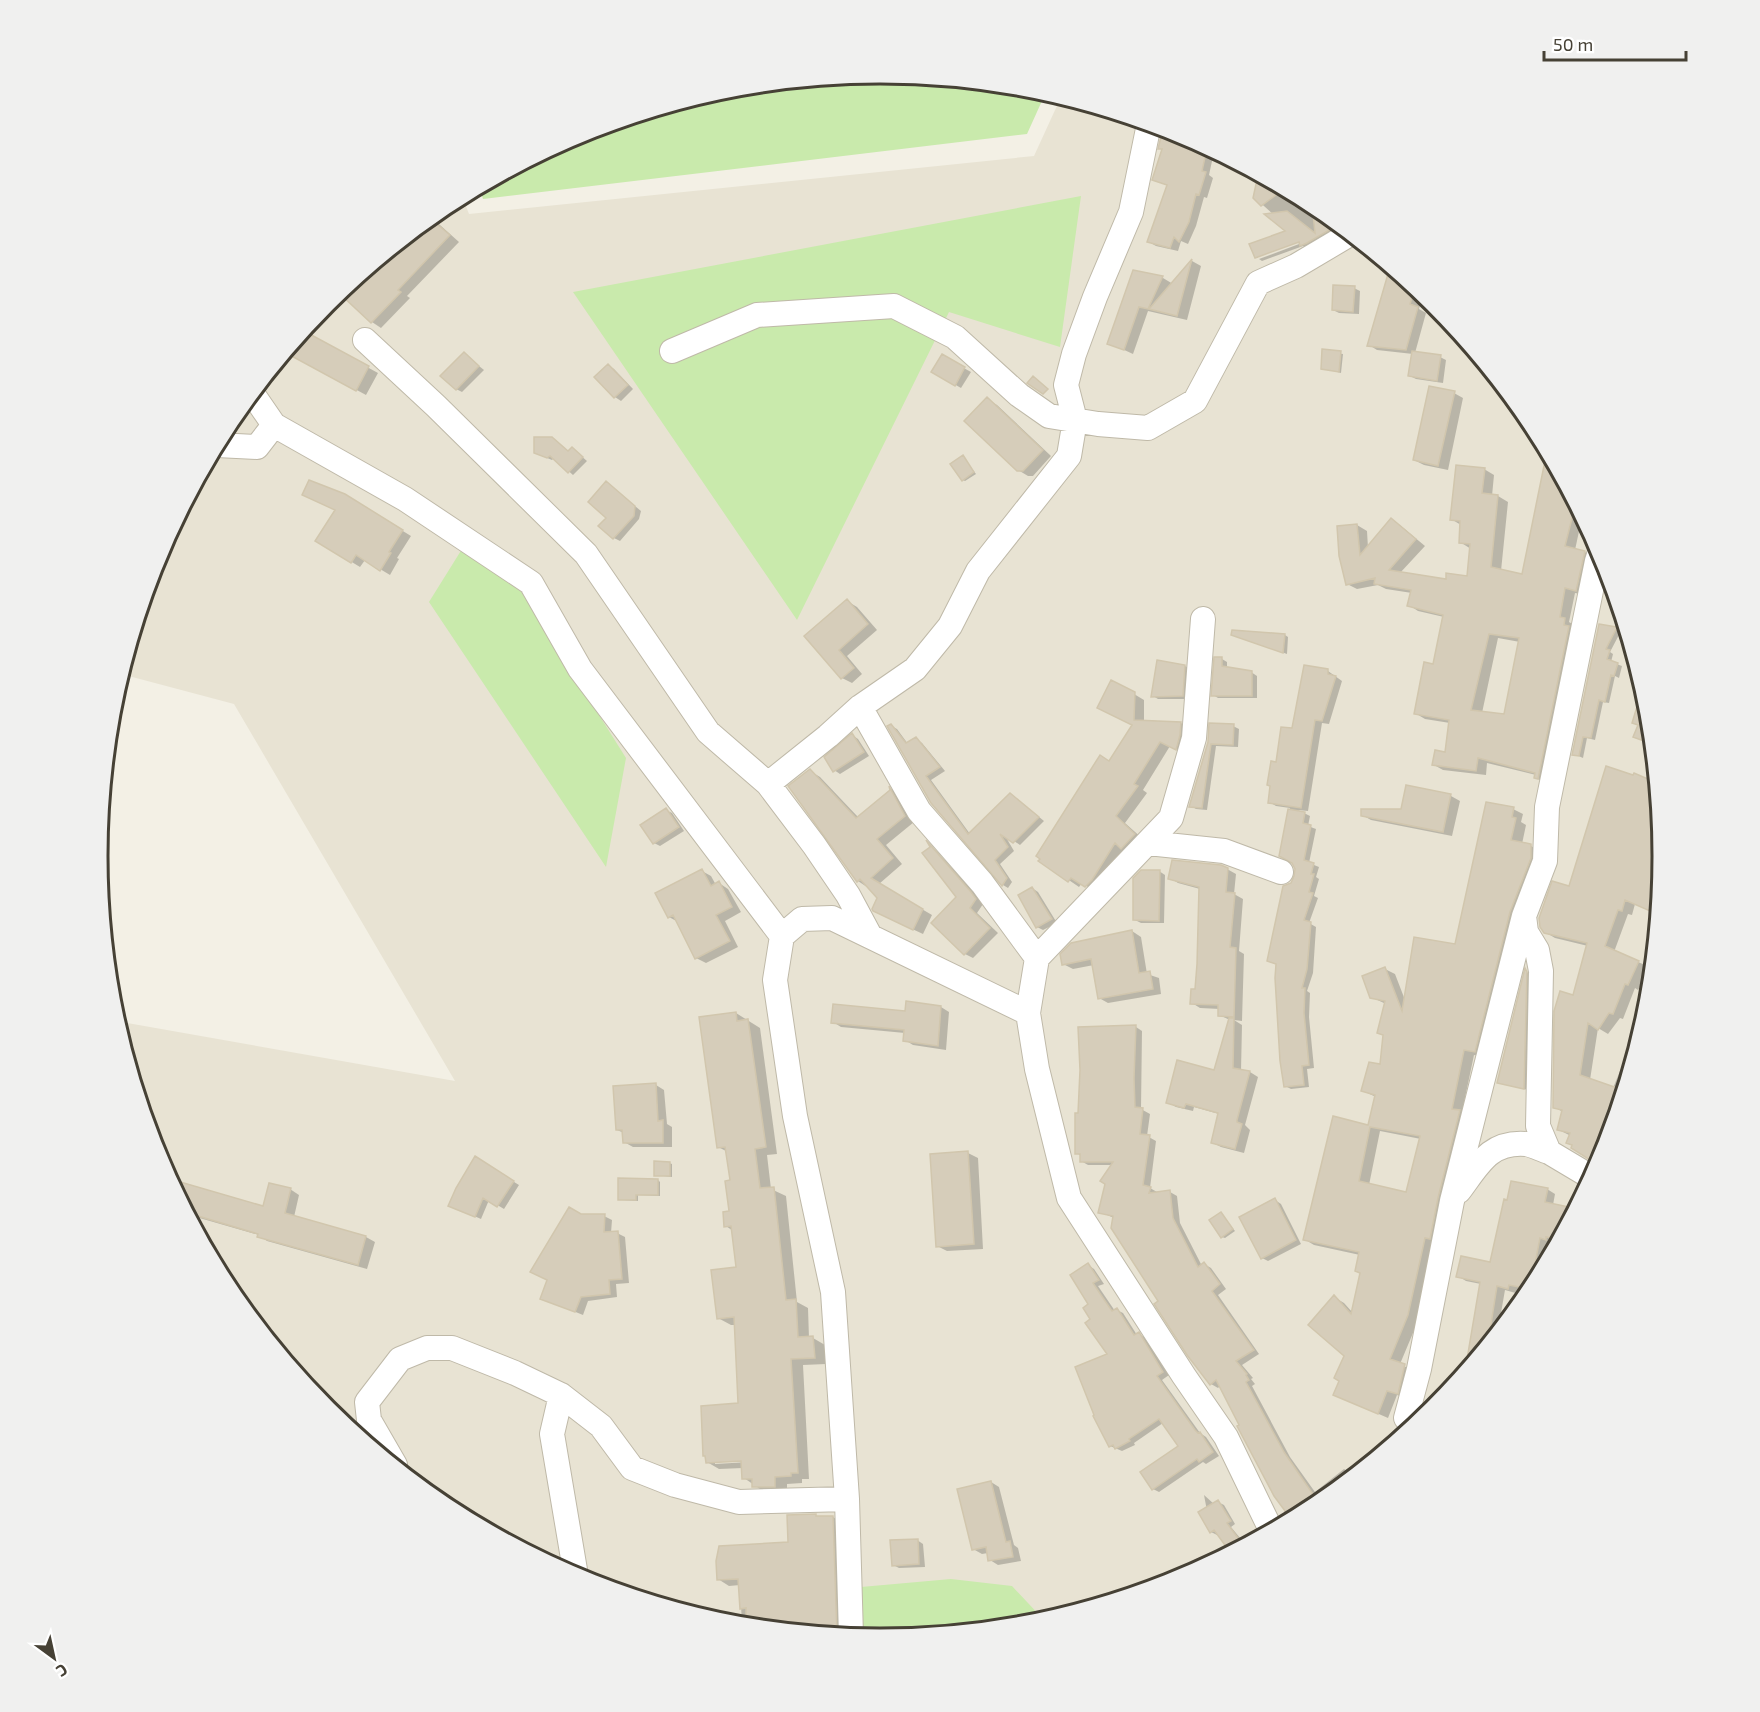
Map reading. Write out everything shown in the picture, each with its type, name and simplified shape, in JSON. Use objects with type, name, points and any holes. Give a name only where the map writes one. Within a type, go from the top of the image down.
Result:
[{"type":"street","points":[[768,784],[860,707],[915,669],[950,626],[978,571],[1070,456],[1075,420],[1066,385],[1074,354],[1095,297],[1131,212],[1147,132]]},
{"type":"street","points":[[672,351],[756,315],[894,306],[955,337],[1019,395],[1049,416],[1148,428],[1195,401],[1258,283],[1296,266],[1342,238]]},
{"type":"street","points":[[365,340],[436,406],[586,554],[708,732],[768,784],[814,845],[842,887],[870,936]]},
{"type":"street","points":[[257,401],[274,425],[405,498],[531,583],[580,669],[782,936]]},
{"type":"street","points":[[226,445],[257,447],[274,425]]},
{"type":"street","points":[[1406,1418],[1419,1369],[1452,1201],[1524,916],[1545,861],[1547,807],[1596,568]]},
{"type":"street","points":[[1203,619],[1194,738],[1171,818],[1037,958],[1028,1013],[1037,1068],[1069,1197],[1226,1437],[1268,1524]]},
{"type":"street","points":[[860,707],[919,811],[982,883],[1037,958]]},
{"type":"street","points":[[1148,843],[1224,851],[1281,872]]},
{"type":"street","points":[[1524,916],[1526,932],[1537,950],[1541,971],[1538,1126],[1548,1152]]},
{"type":"street","points":[[852,1627],[847,1499],[833,1292],[795,1116],[775,980],[782,936],[802,919],[832,918],[1028,1013]]},
{"type":"street","points":[[1452,1201],[1487,1154],[1503,1146],[1527,1144],[1548,1152],[1583,1172]]},
{"type":"street","points":[[385,1447],[369,1420],[367,1402],[400,1359],[427,1348],[452,1348],[561,1395],[601,1426],[632,1468],[675,1485],[739,1502],[847,1499]]},
{"type":"street","points":[[561,1395],[552,1434],[574,1564]]},
{"type":"shaded area","points":[[1057,105],[1128,125],[1175,143],[1266,187],[1309,214],[1350,244],[1426,310],[1492,386],[1522,427],[1549,470],[1593,561],[1626,656],[1637,705],[1645,755],[1652,856],[1645,957],[1626,1056],[1593,1151],[1572,1197],[1549,1242],[1522,1285],[1492,1326],[1426,1402],[1389,1436],[1309,1498],[1266,1525],[1175,1569],[1128,1587],[1080,1602],[981,1621],[880,1628],[830,1626],[729,1613],[680,1602],[585,1569],[539,1548],[494,1525],[451,1498],[410,1468],[334,1402],[300,1365],[238,1285],[211,1242],[167,1151],[149,1104],[127,1023],[455,1081],[234,704],[129,676],[134,656],[167,561],[188,515],[211,470],[238,427],[268,386],[334,310],[371,276],[410,244],[465,205],[469,214],[1034,156]]},
{"type":"green space","points":[[880,84],[981,91],[1042,101],[1027,134],[483,199],[482,195],[494,187],[585,143],[680,110],[729,99],[779,91]]},
{"type":"green space","points":[[1081,196],[1060,347],[949,312],[797,620],[573,292]]},
{"type":"green space","points":[[462,549],[518,586],[626,758],[606,867],[429,602]]},
{"type":"green space","points":[[951,1579],[1012,1586],[1036,1612],[930,1626],[863,1627],[861,1587]]},
{"type":"building","points":[[1161,138],[1205,157],[1202,171],[1206,172],[1199,195],[1196,194],[1189,222],[1179,242],[1174,237],[1170,248],[1147,242],[1167,185],[1152,180],[1162,149],[1158,149]]},
{"type":"building","points":[[1256,182],[1277,194],[1261,206],[1253,198]]},
{"type":"building","points":[[1287,211],[1315,233],[1313,217],[1330,230],[1300,246],[1299,242],[1255,258],[1249,244],[1285,231],[1264,214]]},
{"type":"building","points":[[437,224],[450,235],[398,290],[401,292],[371,323],[346,299],[371,276]]},
{"type":"building","points":[[1192,259],[1177,316],[1149,309]]},
{"type":"building","points":[[1133,270],[1163,276],[1148,309],[1139,307],[1124,350],[1107,344]]},
{"type":"building","points":[[1388,275],[1412,297],[1410,304],[1418,307],[1406,350],[1367,346]]},
{"type":"building","points":[[1333,285],[1355,286],[1353,312],[1332,310]]},
{"type":"building","points":[[311,335],[369,366],[356,391],[292,356]]},
{"type":"building","points":[[1322,349],[1341,351],[1339,372],[1321,369]]},
{"type":"building","points":[[1412,351],[1441,355],[1437,381],[1408,376]]},
{"type":"building","points":[[464,352],[479,366],[456,390],[440,376]]},
{"type":"building","points":[[942,354],[965,367],[955,386],[931,372]]},
{"type":"building","points":[[608,364],[628,385],[614,398],[594,377]]},
{"type":"building","points":[[1033,376],[1048,389],[1043,394],[1027,383]]},
{"type":"building","points":[[1429,386],[1455,391],[1438,466],[1413,460]]},
{"type":"building","points":[[987,397],[1043,450],[1023,471],[1017,471],[964,421]]},
{"type":"building","points":[[534,437],[552,437],[568,451],[572,447],[583,457],[568,473],[550,456],[547,458],[534,453]]},
{"type":"building","points":[[963,455],[974,472],[962,481],[950,464]]},
{"type":"building","points":[[1545,463],[1573,518],[1565,546],[1585,551],[1576,591],[1565,588],[1560,617],[1565,618],[1564,625],[1569,626],[1538,779],[1534,778],[1535,773],[1478,758],[1476,771],[1432,765],[1435,750],[1445,752],[1449,720],[1414,714],[1424,662],[1433,664],[1443,615],[1407,606],[1411,590],[1374,584],[1375,578],[1346,585],[1339,556],[1337,526],[1357,524],[1360,555],[1391,518],[1416,539],[1389,570],[1446,579],[1446,573],[1467,576],[1470,544],[1459,543],[1460,521],[1450,520],[1456,465],[1485,468],[1482,493],[1498,495],[1491,567],[1522,574]],"holes":[[[1489,634],[1519,638],[1504,714],[1471,710]]]},
{"type":"building","points":[[309,480],[345,494],[403,530],[380,571],[356,555],[351,563],[315,541],[335,510],[302,495]]},
{"type":"building","points":[[606,481],[635,506],[634,516],[613,539],[598,526],[606,518],[588,502]]},
{"type":"building","points":[[847,599],[868,624],[839,650],[854,668],[841,679],[804,636]]},
{"type":"building","points":[[1599,624],[1617,627],[1606,649],[1610,650],[1607,659],[1618,663],[1614,676],[1611,675],[1605,702],[1599,700],[1591,738],[1583,737],[1579,756],[1572,755]]},
{"type":"building","points":[[1232,630],[1285,634],[1283,653],[1231,635]]},
{"type":"building","points":[[1214,657],[1222,657],[1222,666],[1252,671],[1252,696],[1211,696]]},
{"type":"building","points":[[1157,660],[1185,665],[1183,696],[1151,697]]},
{"type":"building","points":[[1304,665],[1328,669],[1328,674],[1336,676],[1322,721],[1315,720],[1301,808],[1268,803],[1270,786],[1267,785],[1271,761],[1276,762],[1281,727],[1292,728]]},
{"type":"building","points":[[1111,680],[1135,692],[1134,720],[1181,722],[1180,735],[1176,750],[1160,742],[1134,784],[1138,786],[1116,816],[1135,834],[1121,849],[1115,843],[1092,880],[1085,887],[1071,878],[1068,882],[1038,861],[1040,859],[1036,856],[1100,755],[1109,761],[1132,725],[1097,708]]},
{"type":"building","points":[[1637,706],[1643,741],[1633,737],[1638,725],[1632,723]]},
{"type":"building","points":[[1209,723],[1234,724],[1233,745],[1211,744],[1202,808],[1189,807],[1208,742]]},
{"type":"building","points":[[891,724],[906,743],[916,737],[940,767],[926,776],[968,834],[1010,793],[1039,817],[1013,843],[1000,834],[1008,847],[995,860],[1007,878],[1002,886],[931,803],[887,726]]},
{"type":"building","points":[[852,733],[864,752],[833,772],[824,757]]},
{"type":"building","points":[[1606,766],[1647,779],[1652,856],[1650,911],[1625,900],[1622,911],[1618,910],[1605,946],[1639,961],[1628,985],[1625,984],[1613,1014],[1609,1013],[1598,1030],[1588,1023],[1580,1075],[1616,1088],[1589,1159],[1571,1148],[1572,1145],[1566,1143],[1570,1133],[1557,1130],[1562,1110],[1553,1108],[1554,1011],[1560,991],[1573,995],[1587,943],[1544,933],[1540,927],[1539,918],[1552,881],[1569,886]]},
{"type":"building","points":[[810,769],[856,818],[890,790],[889,786],[905,816],[877,839],[893,858],[871,878],[923,909],[913,930],[873,911],[877,898],[860,879],[857,882],[788,786]]},
{"type":"building","points":[[1406,785],[1451,794],[1443,832],[1361,816],[1361,809],[1401,809]]},
{"type":"building","points":[[1486,802],[1514,807],[1512,817],[1516,818],[1511,840],[1531,844],[1531,858],[1510,912],[1475,1052],[1464,1050],[1452,1109],[1460,1110],[1430,1239],[1425,1238],[1408,1315],[1390,1359],[1405,1364],[1398,1394],[1387,1391],[1378,1414],[1333,1395],[1339,1381],[1334,1378],[1344,1356],[1308,1325],[1334,1295],[1351,1314],[1360,1273],[1355,1271],[1359,1252],[1303,1240],[1333,1116],[1368,1125],[1375,1095],[1361,1091],[1369,1062],[1380,1064],[1383,1035],[1377,1033],[1385,1001],[1370,998],[1362,976],[1385,967],[1402,1011],[1414,937],[1455,944]],"holes":[[[1370,1127],[1420,1136],[1406,1192],[1359,1181]]]},
{"type":"building","points":[[666,808],[679,827],[653,844],[640,825]]},
{"type":"building","points":[[1288,809],[1305,812],[1303,823],[1311,825],[1304,860],[1314,863],[1311,874],[1314,874],[1309,892],[1313,893],[1304,920],[1311,922],[1307,969],[1302,988],[1305,988],[1304,1013],[1309,1065],[1302,1066],[1304,1085],[1284,1087],[1280,1061],[1276,964],[1267,961],[1283,886],[1291,883],[1295,869],[1292,863],[1279,856]]},
{"type":"building","points":[[926,840],[971,892],[976,899],[970,908],[990,928],[964,955],[931,923],[956,897],[922,853],[930,847]]},
{"type":"building","points":[[1172,860],[1221,865],[1228,868],[1226,892],[1235,893],[1230,947],[1236,948],[1234,1017],[1218,1016],[1218,1005],[1190,1004],[1191,989],[1195,989],[1197,964],[1199,887],[1168,879]]},
{"type":"building","points":[[702,869],[711,886],[719,881],[732,907],[716,915],[730,941],[695,959],[673,915],[668,918],[655,893]]},
{"type":"building","points":[[1141,870],[1160,870],[1159,921],[1133,920],[1133,878]]},
{"type":"building","points":[[1032,887],[1052,919],[1036,928],[1018,895]]},
{"type":"building","points":[[1132,930],[1139,973],[1150,971],[1153,989],[1098,999],[1091,959],[1062,965],[1060,954],[1071,943]]},
{"type":"building","points":[[1525,968],[1527,972],[1524,1089],[1497,1083]]},
{"type":"building","points":[[906,1001],[941,1006],[938,1046],[903,1041],[904,1030],[831,1023],[833,1004],[905,1011]]},
{"type":"building","points":[[736,1012],[737,1021],[748,1019],[766,1147],[755,1149],[760,1188],[774,1187],[786,1300],[796,1299],[798,1337],[813,1336],[815,1358],[791,1359],[798,1473],[775,1477],[775,1487],[752,1487],[752,1479],[742,1479],[741,1461],[706,1463],[705,1456],[703,1456],[701,1406],[738,1403],[734,1317],[717,1319],[711,1270],[736,1267],[731,1226],[724,1227],[723,1212],[729,1211],[725,1181],[730,1180],[725,1147],[717,1148],[699,1017]]},
{"type":"building","points":[[1229,1018],[1234,1018],[1233,1068],[1250,1071],[1237,1120],[1242,1124],[1235,1149],[1211,1143],[1218,1113],[1186,1104],[1184,1108],[1166,1103],[1177,1060],[1214,1070]]},
{"type":"building","points":[[1136,1025],[1135,1107],[1143,1108],[1140,1134],[1150,1135],[1143,1185],[1151,1187],[1149,1193],[1170,1190],[1173,1218],[1198,1267],[1204,1262],[1220,1284],[1212,1291],[1254,1350],[1236,1361],[1247,1374],[1249,1380],[1246,1382],[1284,1452],[1313,1495],[1286,1512],[1274,1496],[1216,1380],[1210,1385],[1187,1355],[1154,1304],[1158,1301],[1111,1228],[1113,1216],[1098,1213],[1105,1184],[1100,1181],[1113,1162],[1080,1162],[1080,1154],[1075,1154],[1075,1113],[1078,1113],[1080,1070],[1078,1027]]},
{"type":"building","points":[[656,1083],[658,1121],[663,1120],[663,1143],[623,1143],[622,1130],[616,1130],[613,1086]]},
{"type":"building","points":[[968,1151],[974,1244],[936,1247],[930,1154]]},
{"type":"building","points":[[475,1156],[514,1181],[497,1207],[483,1198],[475,1217],[448,1206]]},
{"type":"building","points":[[654,1161],[670,1162],[670,1176],[654,1176]]},
{"type":"building","points":[[618,1178],[658,1179],[658,1195],[636,1195],[636,1200],[618,1200]]},
{"type":"building","points":[[1511,1181],[1548,1188],[1545,1202],[1567,1207],[1551,1238],[1546,1237],[1546,1240],[1540,1238],[1535,1265],[1520,1287],[1509,1285],[1508,1289],[1497,1286],[1490,1328],[1468,1356],[1480,1282],[1456,1277],[1461,1256],[1490,1262],[1504,1199],[1507,1200]]},
{"type":"building","points":[[181,1182],[263,1206],[269,1183],[291,1188],[285,1213],[366,1236],[358,1265],[257,1237],[258,1234],[198,1216]]},
{"type":"building","points":[[1275,1198],[1296,1240],[1261,1259],[1239,1217]]},
{"type":"building","points":[[569,1207],[581,1214],[605,1214],[604,1232],[618,1231],[622,1279],[609,1280],[610,1294],[581,1297],[575,1312],[540,1299],[547,1280],[530,1272]]},
{"type":"building","points":[[1221,1212],[1233,1229],[1221,1238],[1209,1220]]},
{"type":"building","points":[[1088,1263],[1099,1280],[1093,1283],[1112,1311],[1117,1308],[1134,1335],[1139,1332],[1163,1372],[1157,1376],[1213,1452],[1199,1462],[1197,1459],[1152,1490],[1140,1472],[1178,1446],[1159,1419],[1129,1439],[1130,1441],[1115,1449],[1113,1445],[1109,1447],[1093,1416],[1075,1367],[1107,1354],[1085,1323],[1090,1319],[1083,1308],[1088,1304],[1070,1275]]},
{"type":"building","points":[[991,1481],[1006,1542],[1010,1541],[1013,1557],[988,1561],[986,1547],[972,1550],[957,1489]]},
{"type":"building","points":[[1218,1500],[1231,1521],[1227,1523],[1239,1539],[1225,1546],[1214,1530],[1210,1533],[1198,1512]]},
{"type":"building","points":[[787,1515],[833,1516],[837,1626],[746,1616],[746,1608],[740,1609],[738,1579],[717,1580],[716,1561],[719,1546],[788,1542]]},
{"type":"building","points":[[918,1539],[919,1564],[892,1566],[890,1540]]}]
